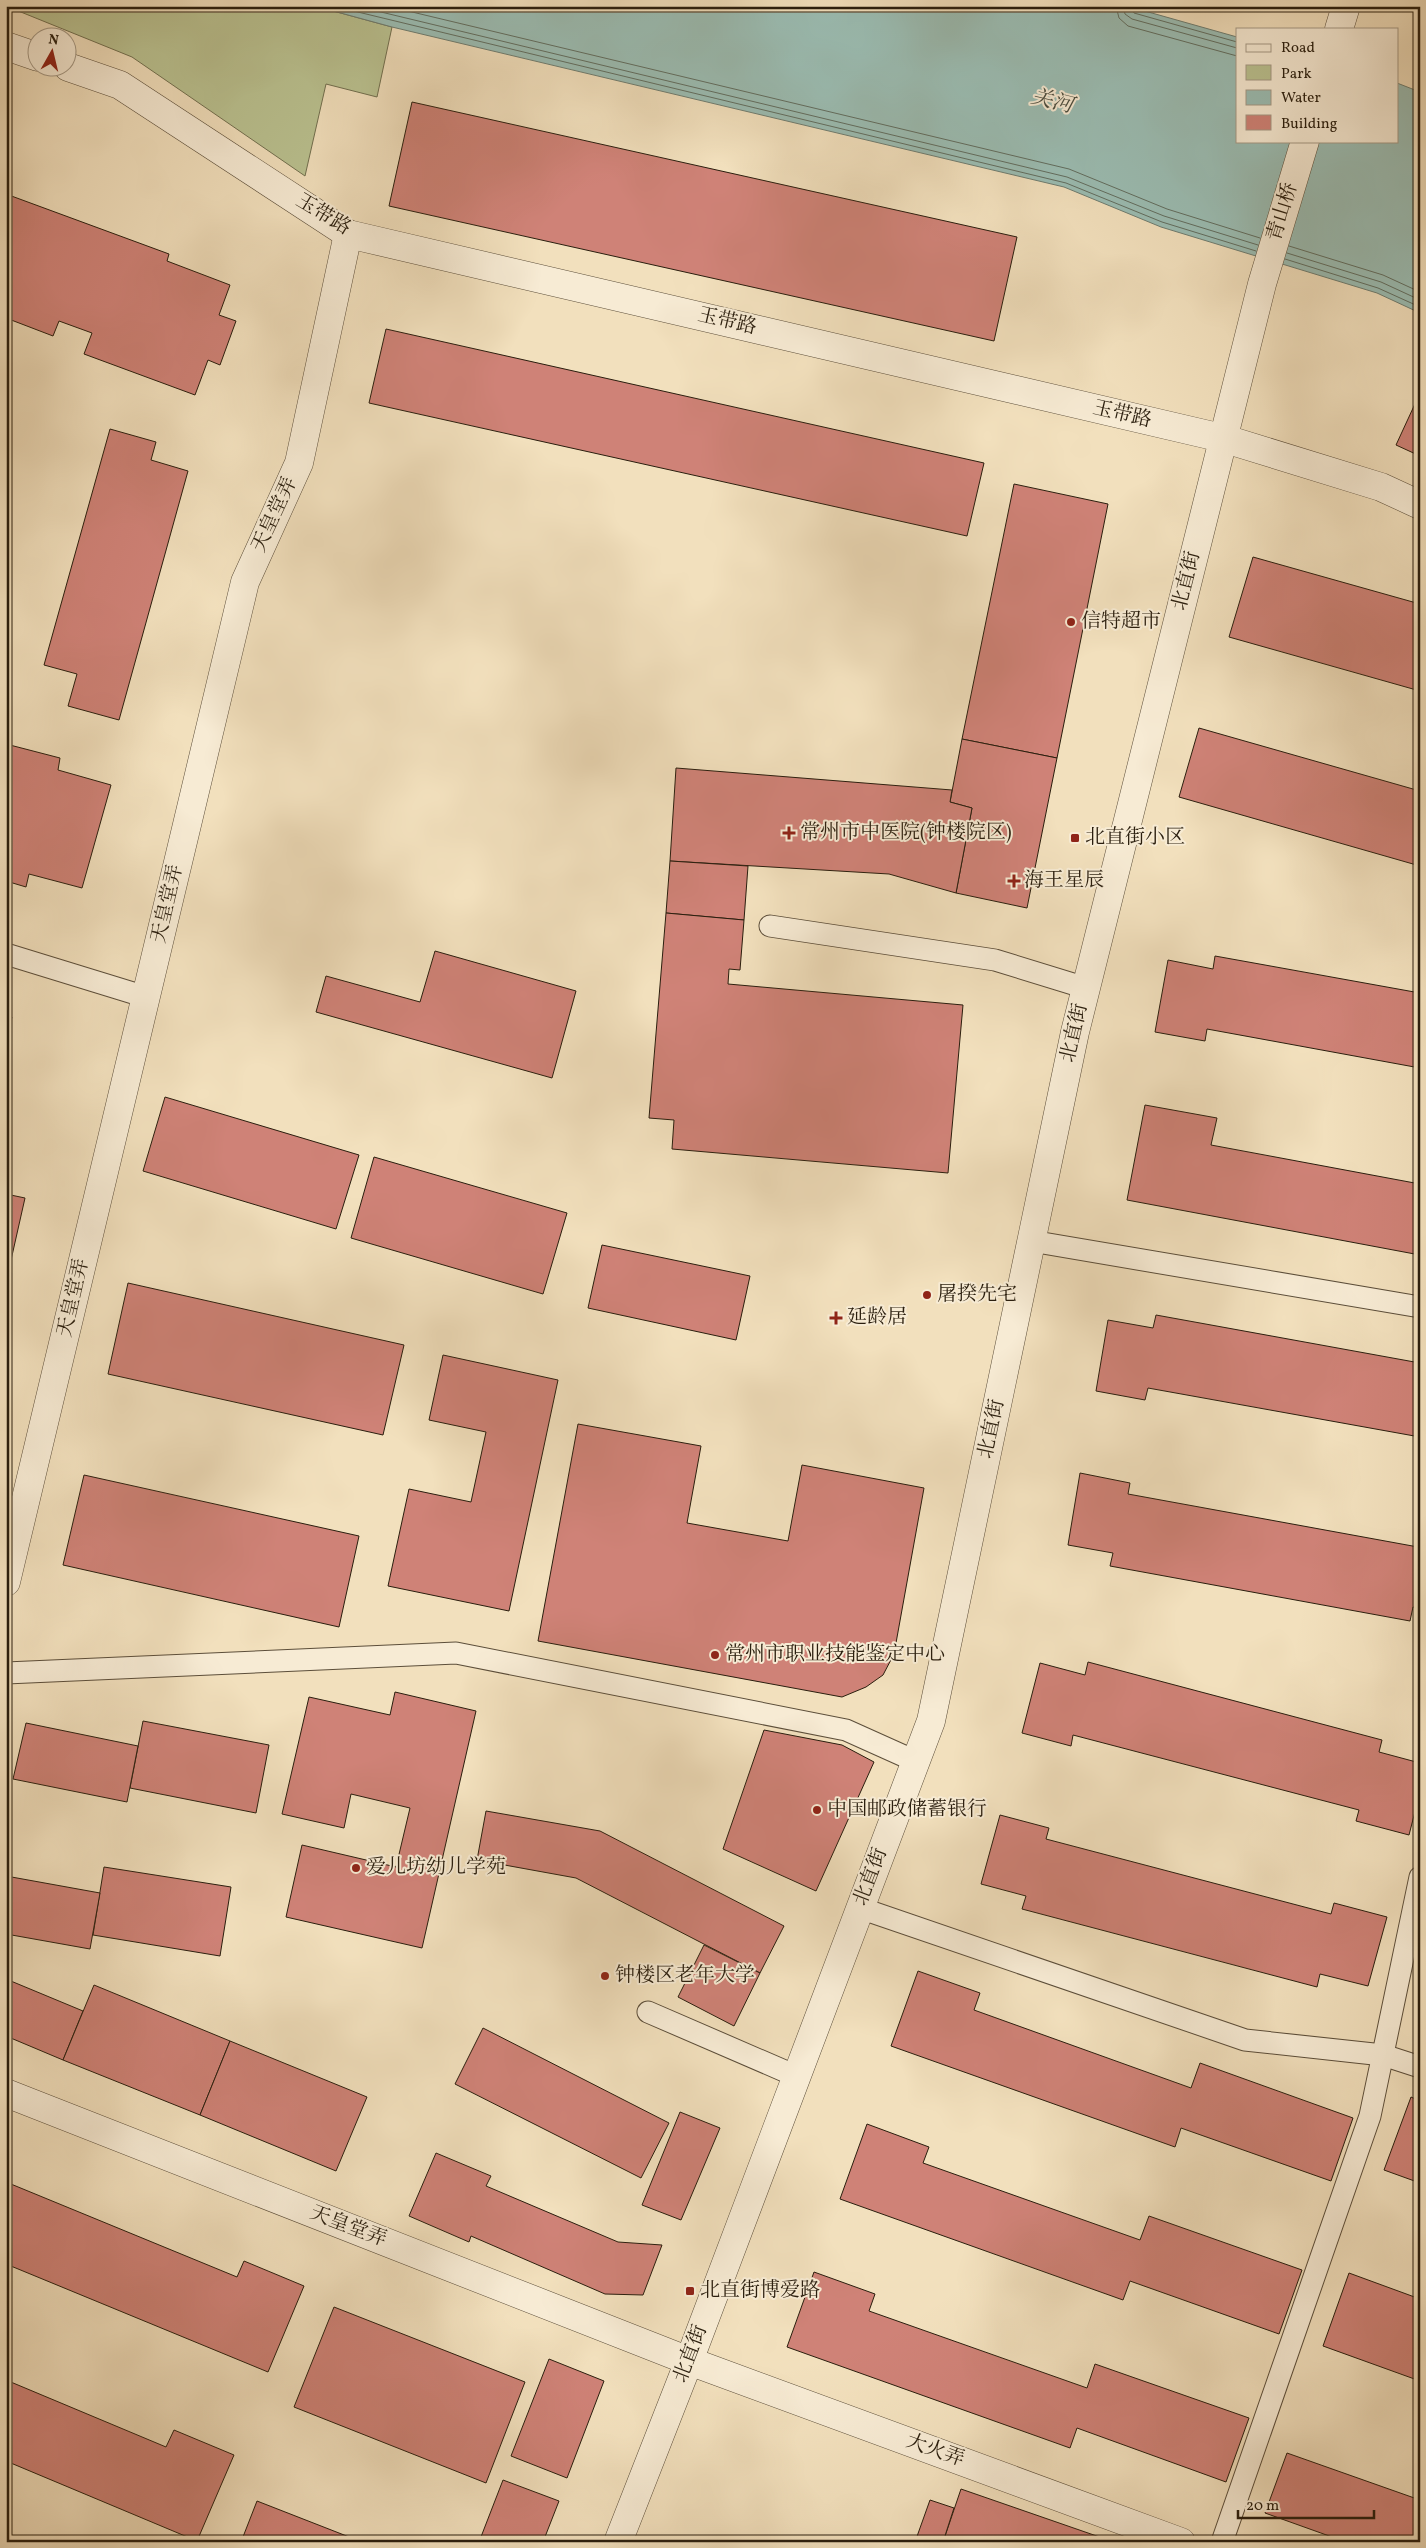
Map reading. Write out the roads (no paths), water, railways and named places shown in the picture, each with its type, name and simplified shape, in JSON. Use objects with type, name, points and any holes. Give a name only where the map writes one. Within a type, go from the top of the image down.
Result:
[{"type":"street","points":[[1339,28],[1346,6]]},
{"type":"street","points":[[6,46],[28,54]]},
{"type":"street","name":"玉带路","points":[[78,70],[120,85],[348,234],[1222,438],[1381,487],[1420,505]]},
{"type":"street","name":"青山桥","points":[[1262,284],[1305,142]]},
{"type":"street","name":"天皇堂弄","points":[[6,1582],[245,582],[299,463],[348,234]]},
{"type":"street","name":"北直街","points":[[618,2542],[689,2361],[931,1720],[1086,988],[1262,284]]},
{"type":"street","name":"天皇堂弄","points":[[6,2094],[689,2361]]},
{"type":"street","name":"大火弄","points":[[689,2361],[1181,2542]]},
{"type":"lane","points":[[770,926],[995,960],[1086,988]]},
{"type":"lane","points":[[6,954],[146,997]]},
{"type":"lane","points":[[1031,1241],[1420,1307]]},
{"type":"lane","points":[[6,1673],[456,1653],[846,1730],[915,1761]]},
{"type":"lane","points":[[1222,2542],[1370,2116],[1420,1877]]},
{"type":"lane","points":[[860,1908],[1245,2040],[1383,2055],[1420,2067]]},
{"type":"lane","points":[[648,2012],[796,2076]]},
{"type":"water","name":"关河","points":[[315,6],[1127,6],[1236,37],[1236,142],[1398,142],[1398,83],[1420,92],[1420,313],[1377,293],[1161,227],[1064,187],[392,27]]},
{"type":"place","name":"信特超市","points":[[1071,622]]},
{"type":"place","name":"常州市中医院(钟楼院区)","points":[[789,833]]},
{"type":"place","name":"北直街小区","points":[[1075,838]]},
{"type":"place","name":"海王星辰","points":[[1014,881]]},
{"type":"place","name":"屠揆先宅","points":[[927,1295]]},
{"type":"place","name":"延龄居","points":[[836,1318]]},
{"type":"place","name":"常州市职业技能鉴定中心","points":[[715,1655]]},
{"type":"place","name":"中国邮政储蓄银行","points":[[817,1810]]},
{"type":"place","name":"爱儿坊幼儿学苑","points":[[356,1868]]},
{"type":"place","name":"钟楼区老年大学","points":[[605,1976]]},
{"type":"place","name":"北直街博爱路","points":[[690,2291]]}]
